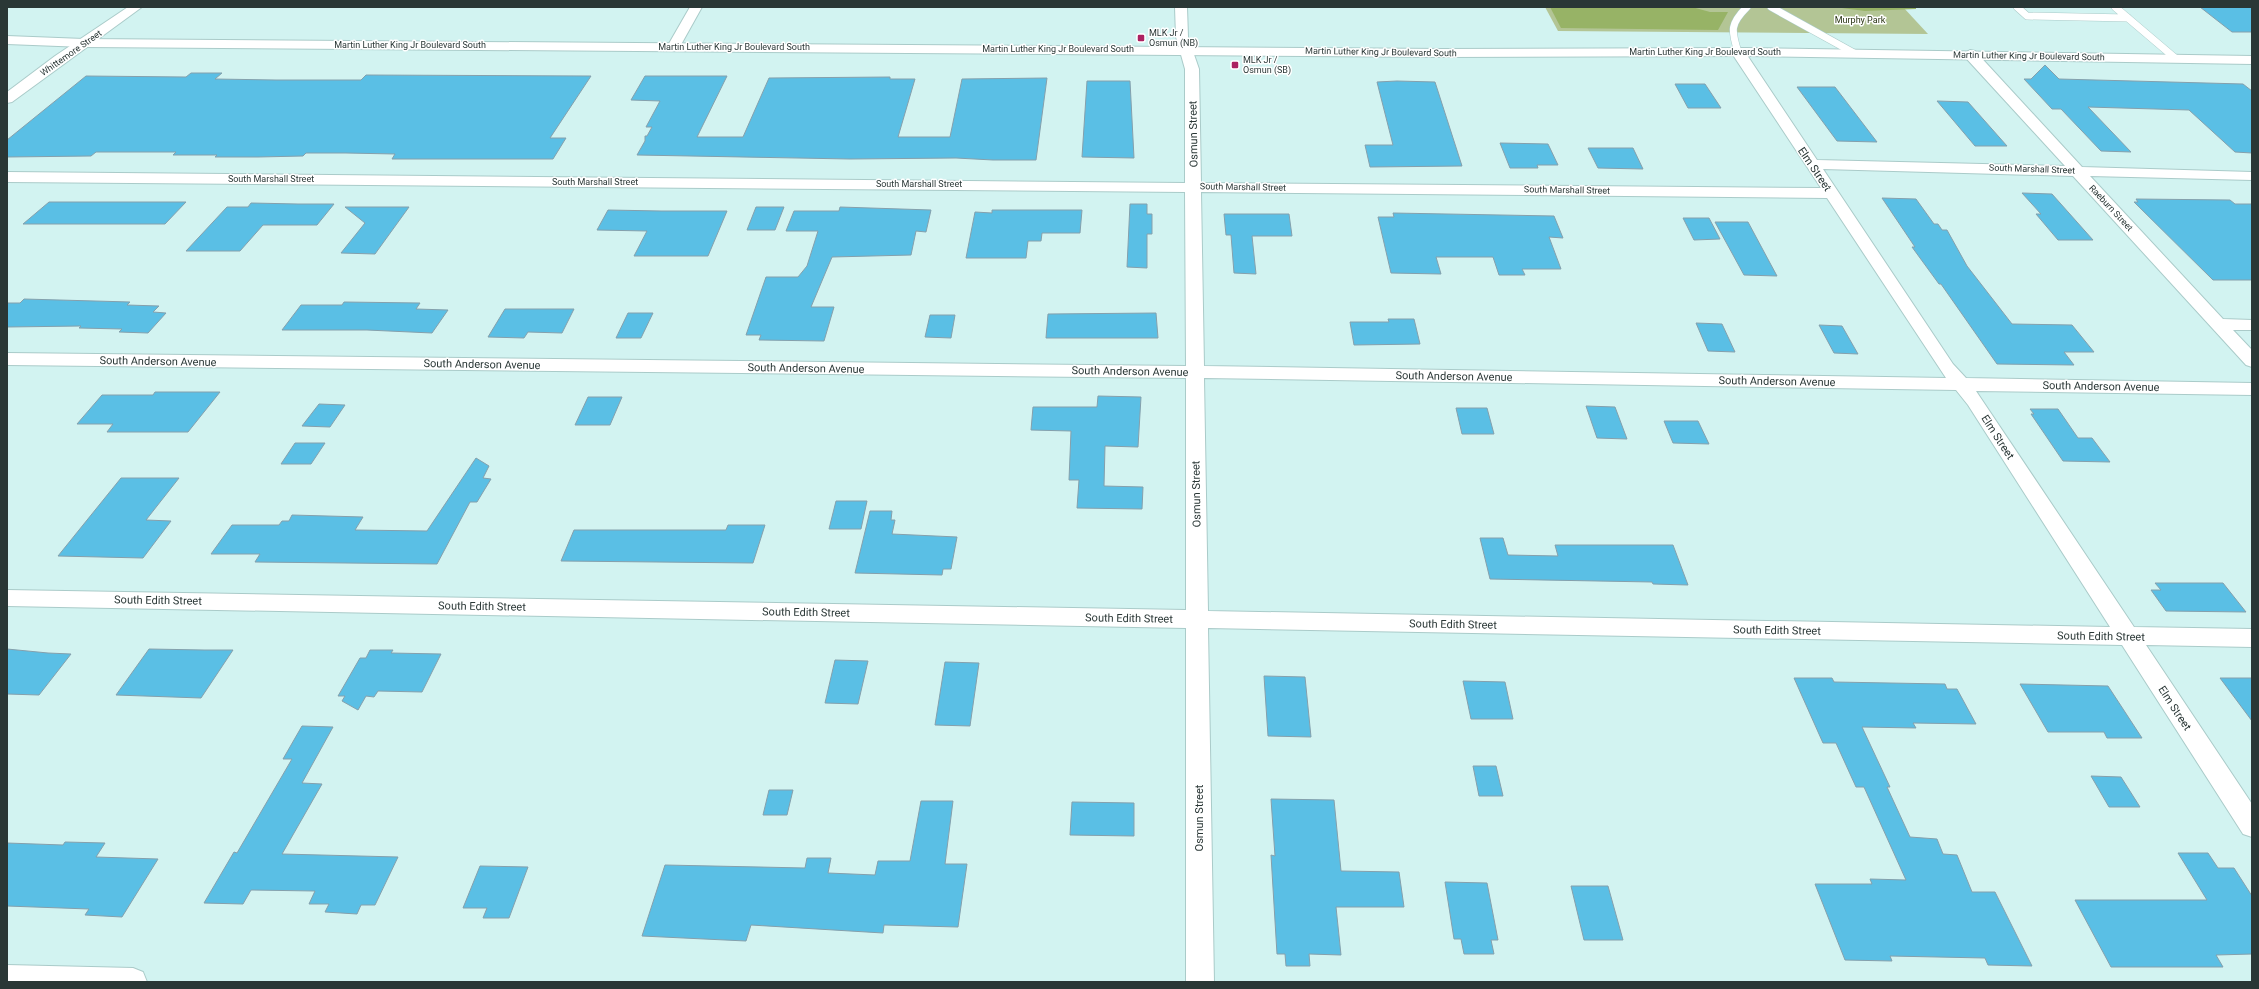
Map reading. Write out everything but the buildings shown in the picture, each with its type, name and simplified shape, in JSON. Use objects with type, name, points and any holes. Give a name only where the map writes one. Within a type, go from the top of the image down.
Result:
[{"type":"main road","name":"Martin Luther King Jr Boulevard South","points":[[7,40],[84,43],[1443,53],[1738,52],[1970,54],[2252,60]]},
{"type":"street","name":"Whittemore Street","points":[[7,99],[136,7]]},
{"type":"street","points":[[673,47],[696,7]]},
{"type":"street","name":"Osmun Street","points":[[1181,7],[1182,37],[1192,69],[1200,982]]},
{"type":"street","name":"Elm Street","points":[[1738,52],[1947,368],[1975,401],[2252,826]]},
{"type":"street","name":"Raeburn Street","points":[[1970,54],[2252,361]]},
{"type":"street","name":"South Marshall Street","points":[[1812,164],[2252,176]]},
{"type":"street","name":"South Marshall Street","points":[[7,176],[1831,193]]},
{"type":"street","points":[[2218,324],[2252,325]]},
{"type":"street","name":"South Anderson Avenue","points":[[7,359],[1195,372],[2252,389]]},
{"type":"street","name":"South Edith Street","points":[[7,598],[2252,638]]},
{"type":"street","points":[[7,979],[133,982]]},
{"type":"lane","points":[[1738,52],[1731,32],[1732,26],[1747,7]]},
{"type":"lane","points":[[1770,7],[1854,53]]},
{"type":"lane","points":[[2017,7],[2027,16],[2128,18]]},
{"type":"lane","points":[[2115,7],[2175,58]]},
{"type":"green space","name":"Murphy Park","points":[[1545,7],[1903,7],[1928,34],[1558,31]]},
{"type":"green space","points":[[1550,7],[1692,7],[1710,12],[1728,12],[1718,30],[1561,28]]},
{"type":"green space","points":[[1834,7],[1916,7],[1916,9],[1865,11]]},
{"type":"place","name":"MLK Jr / Osmun (NB)","points":[[1141,38]]},
{"type":"place","name":"MLK Jr / Osmun (SB)","points":[[1235,65]]}]
